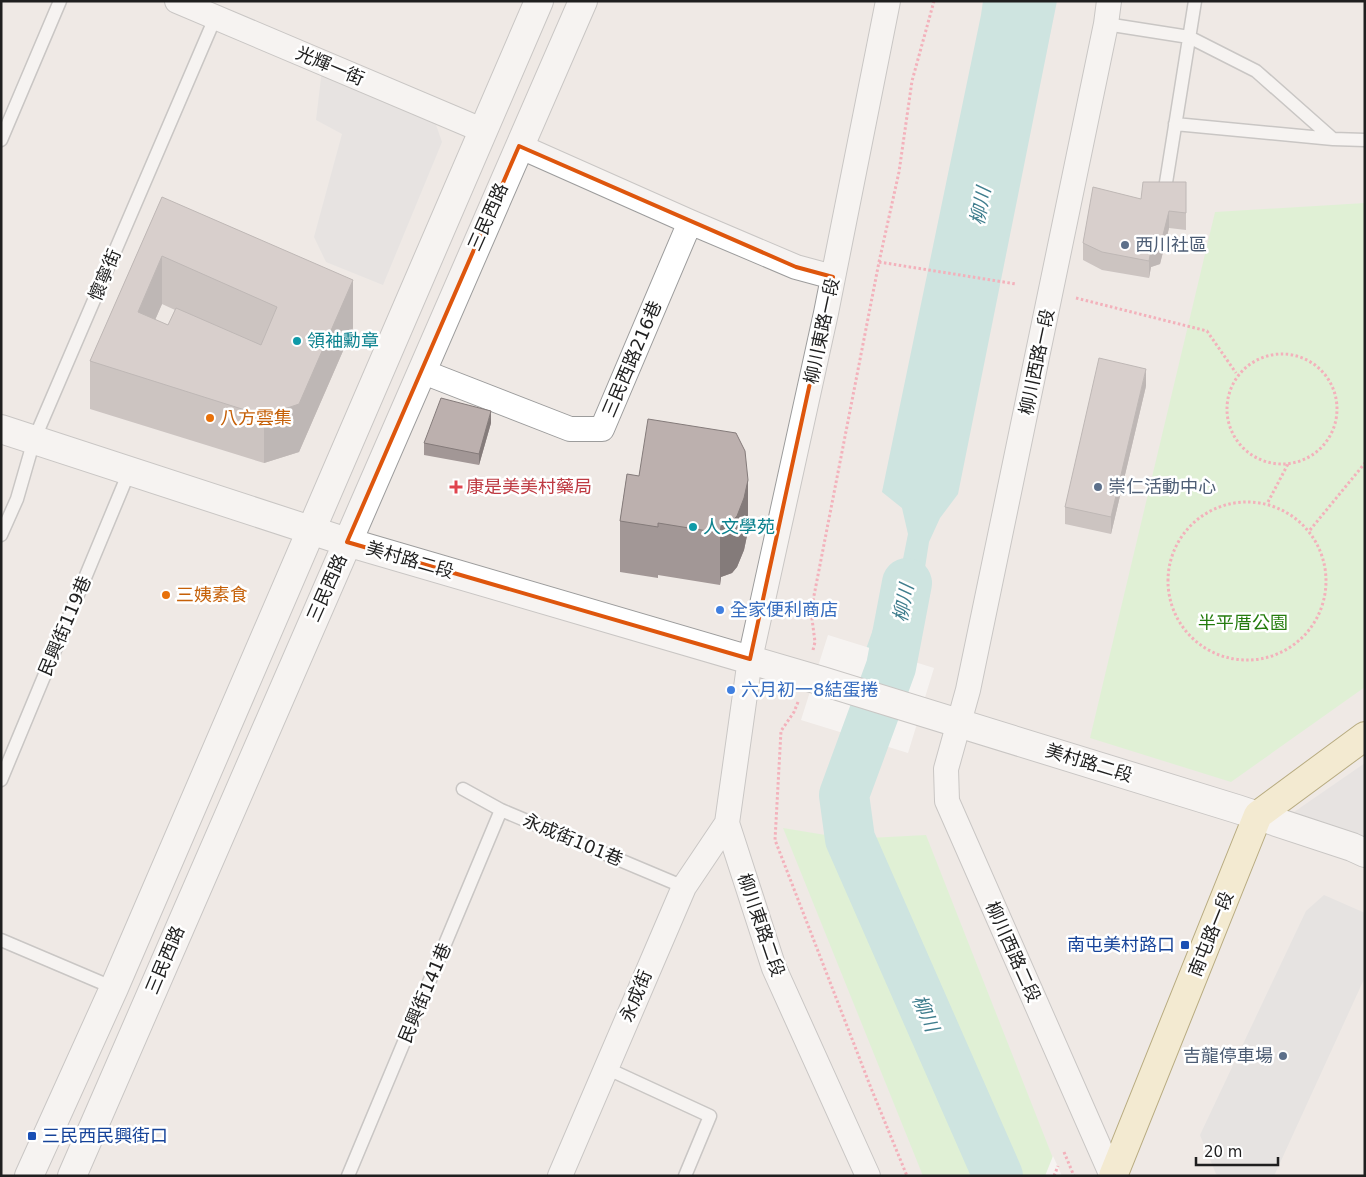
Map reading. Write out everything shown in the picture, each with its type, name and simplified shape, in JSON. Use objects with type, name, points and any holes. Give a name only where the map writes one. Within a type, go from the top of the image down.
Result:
[{"type":"main road","points":[[1258,816],[1365,736]]},
{"type":"main road","name":"南屯路一段","points":[[1112,1176],[1258,816]]},
{"type":"street","name":"光輝一街","points":[[176,1],[484,131]]},
{"type":"street","name":"三民西路","points":[[29,1176],[114,988],[539,1]]},
{"type":"street","name":"三民西路","points":[[72,1176],[583,1]]},
{"type":"street","name":"柳川東路一段","points":[[750,659],[833,277],[888,1]]},
{"type":"street","name":"柳川西路一段","points":[[960,723],[1108,12]]},
{"type":"street","points":[[519,146],[796,267],[833,277]]},
{"type":"street","name":"三民西路216巷","points":[[421,371],[570,429],[602,429],[690,222]]},
{"type":"street","name":"美村路二段","points":[[1,429],[347,542],[921,710],[1258,816],[1365,853]]},
{"type":"street","name":"柳川東路二段","points":[[750,659],[727,823],[774,968],[868,1176]]},
{"type":"street","name":"柳川西路二段","points":[[960,723],[946,768],[947,801],[1112,1176]]},
{"type":"street","name":"永成街","points":[[560,1176],[684,887],[727,823]]},
{"type":"lane","points":[[1,140],[60,1]]},
{"type":"lane","points":[[1164,196],[1195,1]]},
{"type":"lane","points":[[1108,12],[1189,38],[1256,71],[1333,139]]},
{"type":"lane","name":"懷寧街","points":[[1,535],[17,499],[34,440],[215,18]]},
{"type":"lane","points":[[1175,124],[1333,139],[1365,140]]},
{"type":"lane","name":"民興街119巷","points":[[1,780],[129,472]]},
{"type":"lane","name":"永成街101巷","points":[[463,789],[501,810],[684,887]]},
{"type":"lane","name":"民興街141巷","points":[[348,1176],[501,810]]},
{"type":"lane","points":[[1,940],[114,988]]},
{"type":"lane","points":[[606,1068],[710,1116],[685,1176]]},
{"type":"path","points":[[814,635],[811,611],[879,262],[899,172],[912,81],[934,1]]},
{"type":"path","points":[[879,262],[1016,284]]},
{"type":"path","points":[[1051,292],[1206,331],[1236,373]]},
{"type":"path","points":[[1268,502],[1288,464],[1304,459],[1324,444],[1333,429],[1337,412],[1337,404],[1332,386],[1318,367],[1296,355],[1274,354],[1255,360],[1236,377],[1229,392],[1227,418],[1236,441],[1248,453],[1263,461],[1288,464]]},
{"type":"path","points":[[1310,530],[1365,463]]},
{"type":"path","points":[[1268,502],[1310,530],[1328,577],[1314,625],[1276,657],[1225,659],[1184,632],[1166,585],[1179,537],[1217,505],[1268,502]]},
{"type":"path","points":[[794,712],[781,731],[775,840],[907,1176]]},
{"type":"path","points":[[1064,1152],[1074,1176]]},
{"type":"path","points":[[1054,1176],[1058,1166]]},
{"type":"highlighted area","points":[[519,146],[796,267],[833,277],[750,659],[347,542]]},
{"type":"shaded area","points":[[324,53],[427,99],[442,142],[383,285],[326,262],[314,237],[342,134],[316,120]]},
{"type":"shaded area","points":[[1365,763],[1365,840],[1294,812]]},
{"type":"shaded area","name":"吉龍停車場","points":[[1324,895],[1365,913],[1365,977],[1274,1176],[1220,1176],[1216,1174],[1200,1135],[1306,911]]},
{"type":"green space","name":"半平厝公園","points":[[1365,203],[1365,687],[1231,782],[1090,738],[1215,212]]},
{"type":"green space","points":[[783,828],[850,839],[926,835],[1060,1176],[923,1176]]},
{"type":"water","points":[[983,1],[1057,1],[958,494],[940,518],[929,542],[924,574],[906,651],[866,649],[886,593],[902,564],[908,534],[902,508],[882,492]]},
{"type":"pier","points":[[828,635],[934,668],[908,753],[801,720]]},
{"type":"pier","points":[[1053,1156],[1062,1176],[1045,1176]]},
{"type":"building","name":"西川社區","points":[[1143,182],[1186,182],[1186,213],[1169,211],[1160,247],[1151,250],[1149,261],[1102,252],[1083,243],[1093,187],[1141,199]]},
{"type":"building","points":[[162,197],[353,280],[299,404],[264,416],[90,361]],"holes":[[[162,256],[277,307],[261,345],[176,308],[168,325],[138,312]]]},
{"type":"building","name":"崇仁活動中心","points":[[1099,358],[1146,369],[1111,517],[1065,507]]},
{"type":"building","points":[[441,398],[491,411],[479,454],[424,443]]},
{"type":"building","points":[[648,419],[736,433],[745,451],[748,480],[737,516],[732,521],[721,526],[720,533],[658,523],[658,527],[620,521],[627,474],[639,476]]},
{"type":"waterway","name":"柳川","points":[[907,583],[891,667],[844,795],[850,839],[998,1176]]},
{"type":"place","name":"西川社區","points":[[1125,245]]},
{"type":"place","name":"領袖勳章","points":[[297,341]]},
{"type":"place","name":"八方雲集","points":[[210,418]]},
{"type":"place","name":"康是美美村藥局","points":[[456,487]]},
{"type":"place","name":"崇仁活動中心","points":[[1098,487]]},
{"type":"place","name":"人文學苑","points":[[693,527]]},
{"type":"place","name":"三姨素食","points":[[166,595]]},
{"type":"place","name":"全家便利商店","points":[[720,610]]},
{"type":"place","name":"六月初一8結蛋捲","points":[[731,690]]},
{"type":"place","name":"南屯美村路口","points":[[1185,945]]},
{"type":"place","name":"吉龍停車場","points":[[1283,1056]]},
{"type":"place","name":"三民西民興街口","points":[[32,1136]]}]
